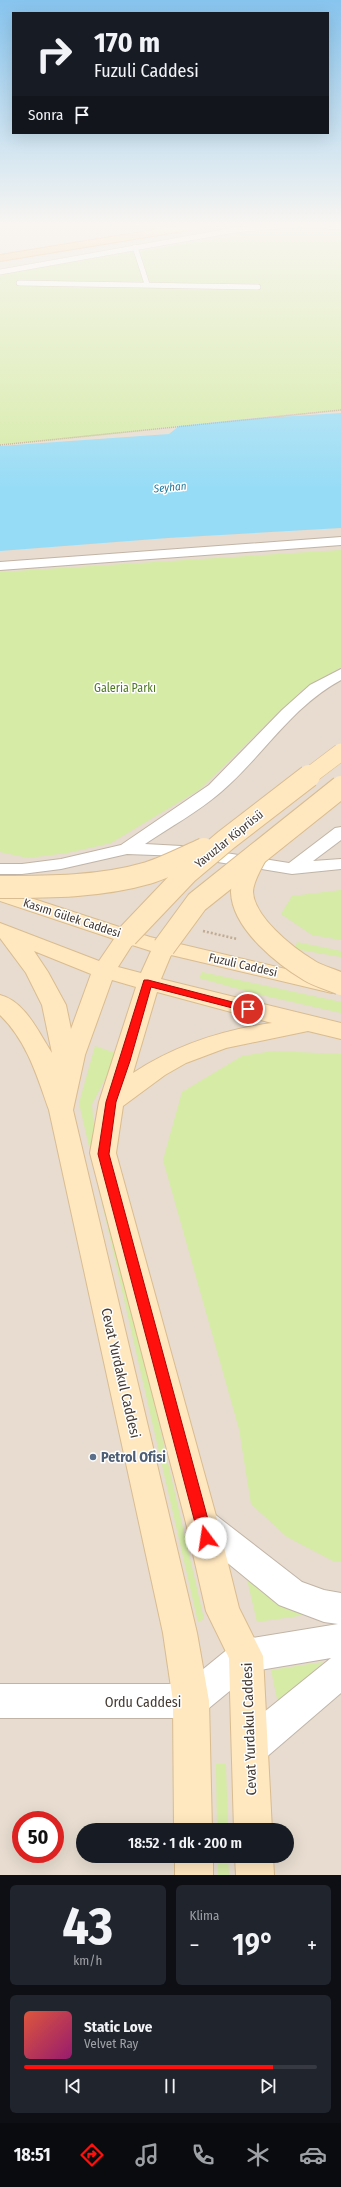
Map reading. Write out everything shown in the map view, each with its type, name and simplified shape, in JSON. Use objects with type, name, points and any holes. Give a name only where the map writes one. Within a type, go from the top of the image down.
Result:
[{"type":"main road","name":"Yavuzlar Köprüsü","points":[[145,942],[188,872],[226,840],[341,752]]},
{"type":"main road","points":[[124,976],[145,942],[341,787]]},
{"type":"main road","points":[[0,887],[46,887],[101,883],[150,872],[226,840]]},
{"type":"main road","points":[[257,853],[248,872],[241,893],[249,917],[270,941],[311,971],[341,984]]},
{"type":"main road","name":"Kasım Gülek Caddesi","points":[[0,894],[145,942]]},
{"type":"main road","points":[[3,931],[124,976],[313,1026],[341,1031]]},
{"type":"main road","points":[[3,931],[37,972],[54,1005],[68,1076]]},
{"type":"main road","points":[[124,976],[145,942]]},
{"type":"main road","name":"Fuzuli Caddesi","points":[[145,942],[341,988]]},
{"type":"main road","name":"Cevat Yurdakul Caddesi","points":[[124,976],[73,1055],[60,1110],[180,1632],[190,1702],[193,1823]]},
{"type":"main road","name":"Cevat Yurdakul Caddesi","points":[[124,976],[125,1061],[111,1102],[103,1154],[202,1523],[223,1611],[246,1656],[253,1823]]},
{"type":"main road","points":[[0,1002],[20,1021],[42,1057],[60,1110]]},
{"type":"main road","points":[[111,1102],[138,1081],[168,1061],[200,1046],[230,1037],[313,1026]]},
{"type":"main road","points":[[194,1863],[194,1875]]},
{"type":"main road","points":[[254,1863],[255,1875]]},
{"type":"street","points":[[0,566],[341,541]]},
{"type":"street","points":[[127,849],[215,789],[288,713],[315,688],[341,674]]},
{"type":"street","points":[[292,869],[341,832]]},
{"type":"street","points":[[0,869],[22,869],[61,864],[127,849],[181,851],[292,869],[341,864]]},
{"type":"street","points":[[202,1523],[291,1594],[324,1606],[341,1609]]},
{"type":"street","name":"Ordu Caddesi","points":[[0,1701],[190,1702],[246,1656],[341,1640]]},
{"type":"street","points":[[250,1747],[341,1671]]},
{"type":"path","points":[[0,445],[100,436],[252,417],[341,410]]},
{"type":"shaded area","points":[[0,312],[341,312],[341,1875],[0,1875]]},
{"type":"green space","points":[[0,312],[341,312],[341,410],[298,413],[0,445]]},
{"type":"green space","name":"Galeria Parkı","points":[[341,550],[341,667],[301,691],[199,790],[111,843],[67,853],[28,858],[0,852],[0,572]]},
{"type":"green space","points":[[341,890],[341,940],[312,935],[281,914],[292,896]]},
{"type":"green space","points":[[297,942],[341,951],[341,957],[295,949]]},
{"type":"green space","points":[[202,972],[341,1002],[341,1013],[257,994],[199,978]]},
{"type":"green space","points":[[95,1046],[118,1054],[92,1104],[95,1147],[204,1619],[198,1622],[79,1103]]},
{"type":"green space","points":[[273,1051],[341,1054],[341,1562],[333,1561],[287,1537],[251,1504],[239,1429],[163,1160],[182,1092],[242,1056]]},
{"type":"green space","points":[[247,1579],[306,1615],[257,1622]]},
{"type":"green space","points":[[323,1662],[279,1708],[271,1670]]},
{"type":"green space","points":[[216,1764],[226,1764],[228,1823],[217,1823]]},
{"type":"green space","points":[[218,1863],[228,1863],[229,1875],[218,1875]]},
{"type":"water","name":"Seyhan","points":[[341,413],[341,528],[168,538],[0,551],[0,446],[169,434],[179,426],[248,419]]},
{"type":"place","name":"Petrol Ofisi","points":[[93,1457]]},
{"type":"route","points":[[206,1538],[103,1154],[111,1102],[148,983],[248,1009]]}]
